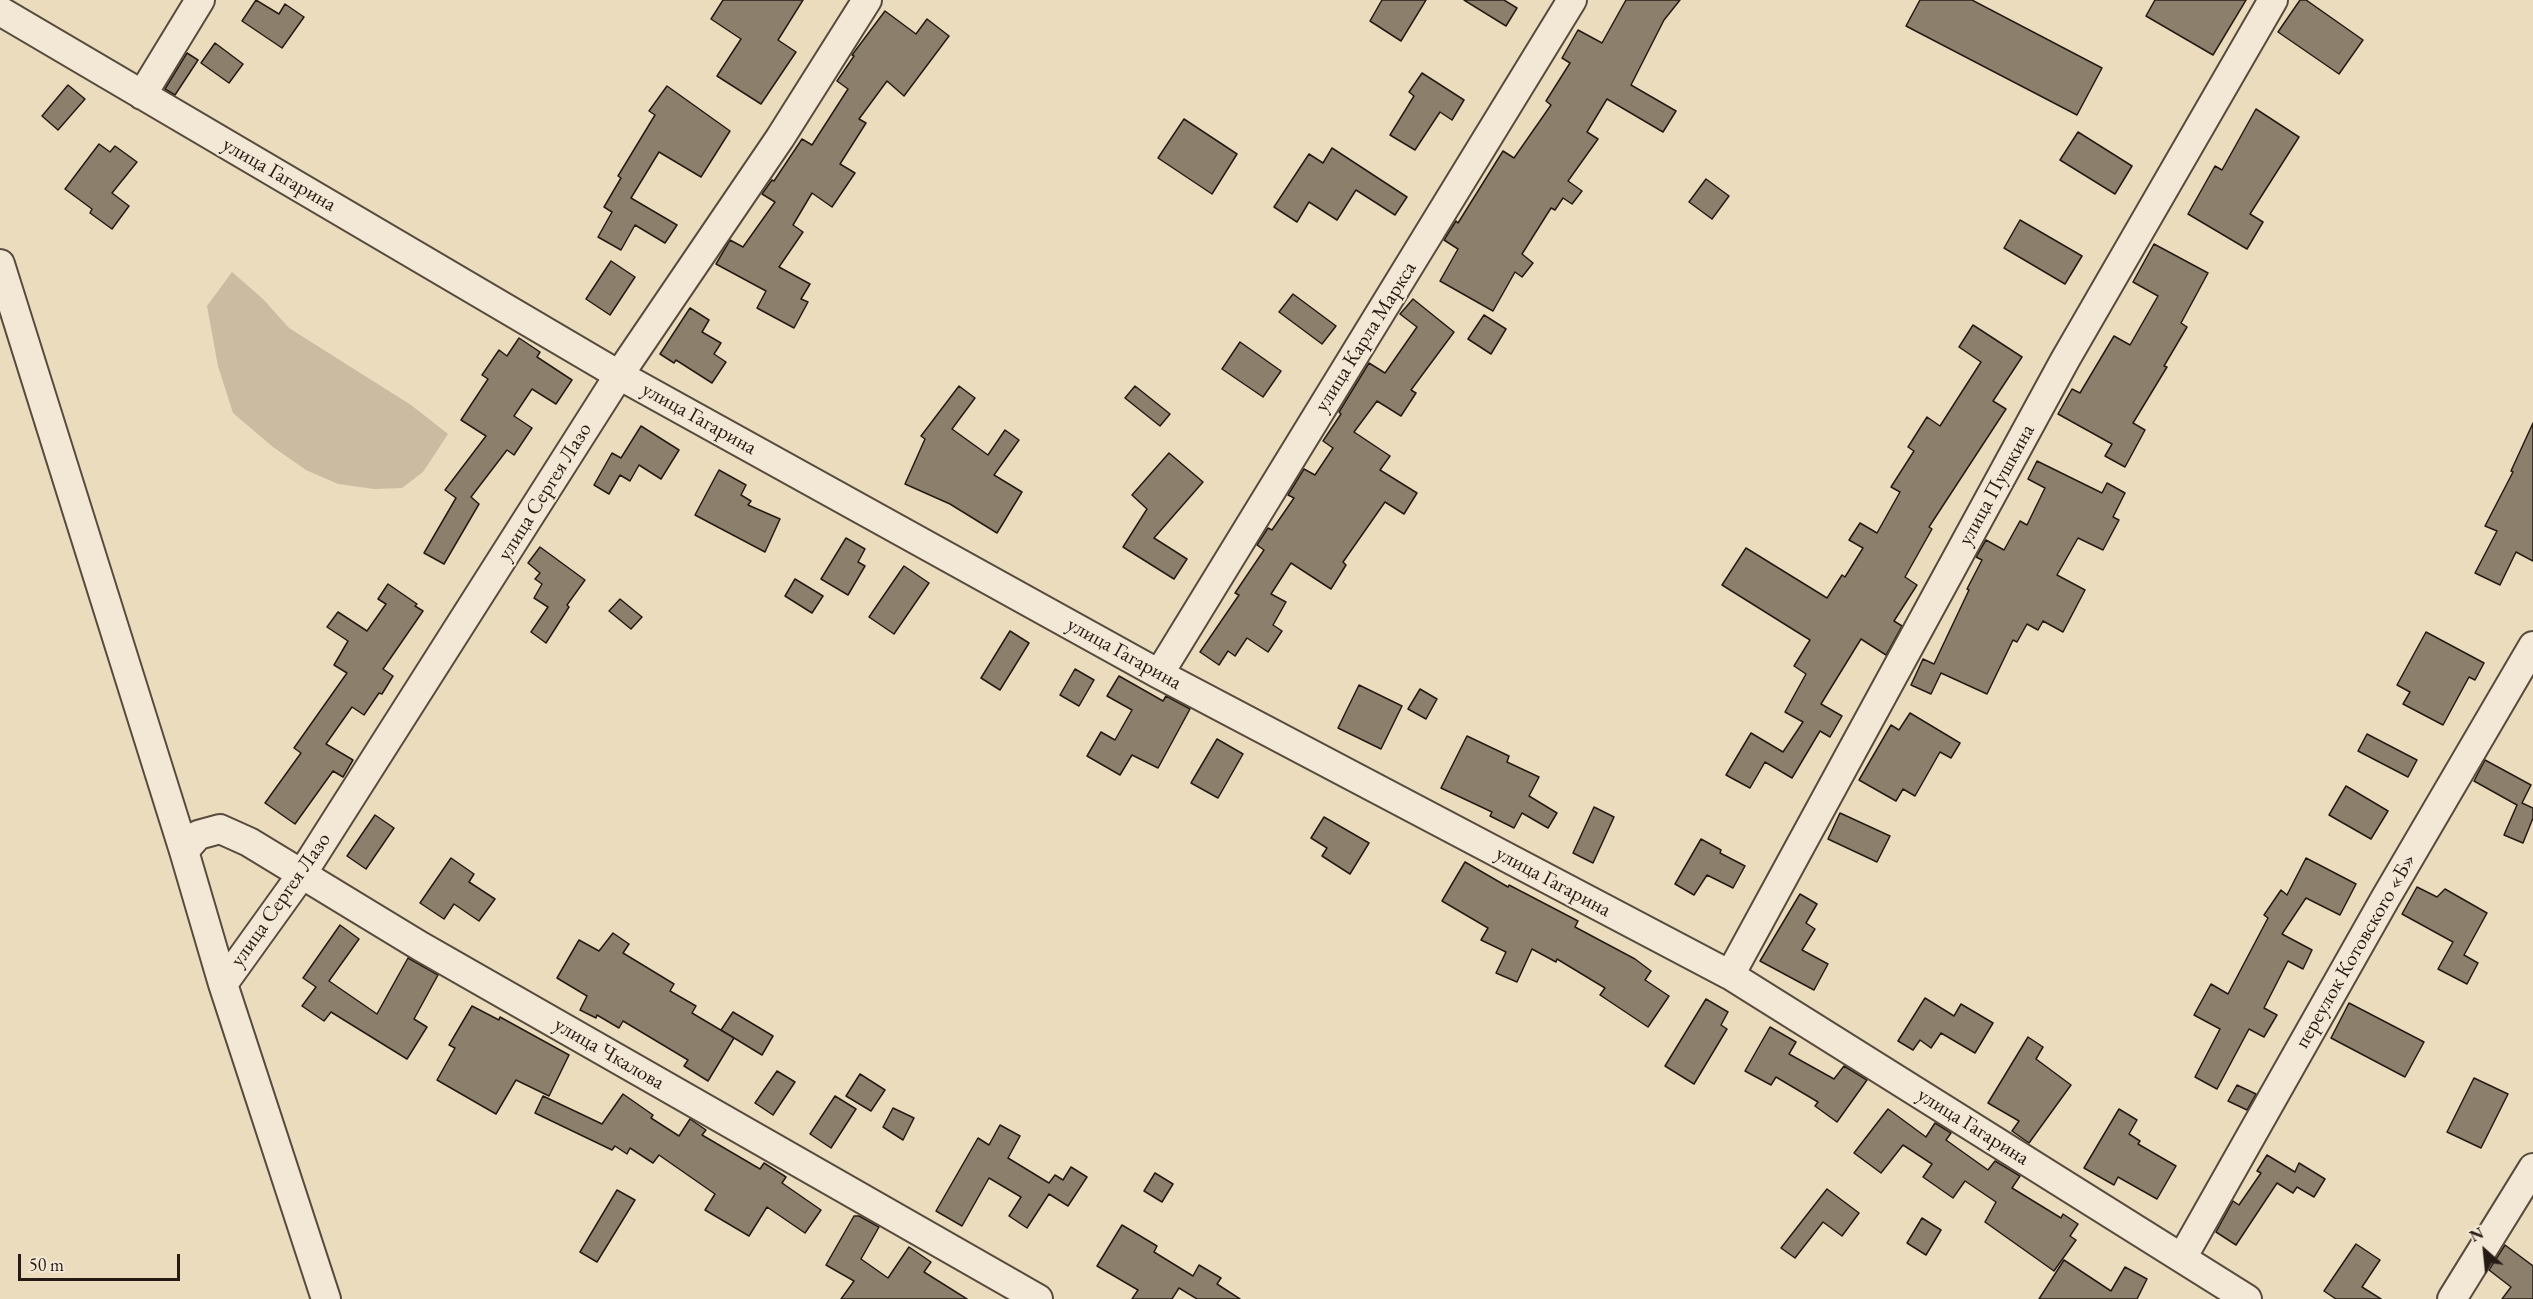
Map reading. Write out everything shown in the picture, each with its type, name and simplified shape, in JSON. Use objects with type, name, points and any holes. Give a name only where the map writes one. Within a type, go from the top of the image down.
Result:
[{"type":"street","points":[[142,94],[200,0]]},
{"type":"street","name":"улица Сергея Лазо","points":[[223,984],[302,874],[619,375],[780,138],[867,0]]},
{"type":"street","name":"улица Карла Маркса","points":[[1159,674],[1572,0]]},
{"type":"street","name":"улица Пушкина","points":[[1730,975],[2065,360],[2273,0]]},
{"type":"street","name":"улица Гагарина","points":[[0,11],[619,375],[1159,674],[1730,975],[2247,1299]]},
{"type":"street","points":[[0,264],[184,851],[223,984],[326,1299]]},
{"type":"street","name":"переулок Котовского «Б»","points":[[2182,1258],[2385,899],[2533,646]]},
{"type":"street","name":"улица Чкалова","points":[[184,851],[198,835],[220,829],[249,843],[430,951],[1038,1299]]},
{"type":"street","points":[[2452,1299],[2533,1168]]},
{"type":"shaded area","points":[[232,272],[263,299],[289,328],[411,405],[448,434],[423,472],[402,488],[374,489],[338,484],[306,470],[273,447],[233,413],[218,366],[207,306]]},
{"type":"building","points":[[256,0],[279,14],[285,4],[304,17],[282,48],[242,21]]},
{"type":"building","points":[[723,0],[803,0],[778,40],[796,52],[761,104],[717,76],[741,39],[711,19]]},
{"type":"building","points":[[1382,0],[1426,0],[1401,41],[1370,21]]},
{"type":"building","points":[[1464,0],[1504,0],[1517,8],[1506,26]]},
{"type":"building","points":[[1626,0],[1680,0],[1664,20],[1631,85],[1676,111],[1663,132],[1607,99],[1587,132],[1598,139],[1568,181],[1582,191],[1572,204],[1563,198],[1555,210],[1551,208],[1522,254],[1533,263],[1522,277],[1515,272],[1493,311],[1440,281],[1458,249],[1444,240],[1456,221],[1458,223],[1503,151],[1514,158],[1551,105],[1546,101],[1570,63],[1562,58],[1578,30],[1602,43]]},
{"type":"building","points":[[1920,0],[1972,0],[2102,68],[2077,115],[1906,26]]},
{"type":"building","points":[[2155,0],[2246,0],[2213,55],[2146,16]]},
{"type":"building","points":[[2300,0],[2306,0],[2363,40],[2339,74],[2278,32]]},
{"type":"building","points":[[885,11],[916,34],[927,19],[949,36],[904,96],[887,81],[859,119],[866,123],[840,164],[855,173],[832,207],[812,193],[793,225],[803,232],[779,267],[810,284],[801,299],[808,302],[794,328],[757,308],[766,291],[716,264],[730,240],[743,247],[775,202],[762,194],[772,180],[774,181],[802,139],[812,145],[848,89],[837,81],[854,56],[852,55]]},
{"type":"building","points":[[215,43],[243,64],[229,83],[201,63]]},
{"type":"building","points":[[187,53],[198,60],[175,95],[165,89]]},
{"type":"building","points":[[1422,73],[1464,100],[1452,120],[1440,112],[1415,150],[1390,135],[1414,96],[1409,92]]},
{"type":"building","points":[[68,85],[85,99],[58,130],[42,116]]},
{"type":"building","points":[[667,86],[730,131],[701,177],[659,152],[631,198],[677,225],[665,243],[635,225],[621,250],[598,237],[612,212],[604,207],[621,178],[618,176],[655,115],[649,111]]},
{"type":"building","points":[[2256,109],[2299,137],[2250,214],[2263,222],[2247,249],[2188,214],[2215,166],[2222,170]]},
{"type":"building","points":[[1184,119],[1237,154],[1212,194],[1158,158]]},
{"type":"building","points":[[2078,132],[2132,166],[2115,194],[2060,160]]},
{"type":"building","points":[[99,144],[110,152],[115,146],[137,162],[112,193],[129,206],[112,229],[90,213],[92,209],[65,189]]},
{"type":"building","points":[[1332,148],[1407,197],[1395,215],[1356,190],[1337,220],[1309,202],[1297,222],[1274,207],[1309,154],[1323,163]]},
{"type":"building","points":[[1706,179],[1729,196],[1712,219],[1689,202]]},
{"type":"building","points":[[2020,220],[2082,256],[2065,284],[2004,248]]},
{"type":"building","points":[[2154,244],[2208,273],[2181,323],[2187,327],[2164,366],[2167,367],[2133,423],[2145,430],[2125,467],[2105,456],[2112,444],[2058,414],[2072,389],[2080,393],[2114,336],[2130,345],[2158,296],[2133,282]]},
{"type":"building","points":[[611,261],[635,277],[610,315],[586,299]]},
{"type":"building","points":[[1293,294],[1336,326],[1322,344],[1279,312]]},
{"type":"building","points":[[1413,299],[1454,332],[1411,390],[1416,393],[1401,416],[1377,401],[1354,432],[1390,456],[1380,470],[1417,493],[1404,514],[1385,502],[1343,562],[1346,565],[1331,589],[1291,563],[1271,594],[1286,602],[1273,625],[1282,631],[1268,652],[1247,638],[1235,656],[1228,651],[1219,665],[1200,652],[1239,595],[1235,593],[1264,550],[1257,545],[1268,528],[1272,530],[1294,498],[1288,495],[1304,469],[1315,475],[1333,448],[1323,441],[1369,363],[1385,373],[1417,327],[1400,314]]},
{"type":"building","points":[[690,308],[709,320],[702,332],[721,343],[714,354],[726,362],[712,383],[676,360],[674,363],[660,354]]},
{"type":"building","points":[[1484,315],[1506,329],[1491,354],[1468,339]]},
{"type":"building","points":[[1973,325],[2022,357],[1993,401],[2006,409],[1929,527],[1932,529],[1905,577],[1917,585],[1894,621],[1902,626],[1886,655],[1861,639],[1821,704],[1842,716],[1830,737],[1820,731],[1792,778],[1765,762],[1750,788],[1726,775],[1751,733],[1783,752],[1803,722],[1785,712],[1806,674],[1794,666],[1810,640],[1722,585],[1746,548],[1827,598],[1842,575],[1845,577],[1863,548],[1849,540],[1860,523],[1877,533],[1900,492],[1891,487],[1914,451],[1908,447],[1927,417],[1940,426],[1981,362],[1959,347]]},
{"type":"building","points":[[519,338],[540,352],[537,357],[572,380],[556,404],[532,389],[514,416],[532,428],[514,455],[507,450],[471,497],[479,504],[444,564],[424,553],[456,498],[445,490],[486,436],[461,420],[488,379],[482,375],[499,350],[507,356]]},
{"type":"building","points":[[1240,342],[1281,371],[1263,397],[1222,369]]},
{"type":"building","points":[[959,386],[975,398],[952,429],[988,455],[1005,430],[1019,440],[994,475],[1022,492],[997,533],[950,504],[905,484],[925,439],[921,436]]},
{"type":"building","points":[[1135,386],[1170,414],[1160,426],[1125,398]]},
{"type":"building","points":[[2533,423],[2533,561],[2516,552],[2500,585],[2475,573],[2497,531],[2485,526],[2513,472],[2511,471]]},
{"type":"building","points":[[641,426],[679,450],[661,479],[639,465],[630,481],[620,475],[609,494],[594,485],[612,453],[621,458]]},
{"type":"building","points":[[1169,453],[1203,482],[1154,538],[1187,559],[1174,579],[1123,547],[1147,509],[1132,495]]},
{"type":"building","points":[[2037,461],[2102,493],[2107,483],[2125,493],[2113,517],[2119,520],[2103,550],[2078,538],[2057,575],[2085,590],[2063,632],[2043,621],[2038,630],[2027,624],[2017,642],[2013,640],[1987,694],[1941,673],[1931,694],[1911,685],[1923,659],[1934,664],[1982,560],[1976,557],[1986,540],[2004,550],[2020,521],[2027,525],[2045,488],[2028,479]]},
{"type":"building","points":[[719,470],[746,485],[741,495],[751,501],[748,505],[780,519],[765,552],[695,515]]},
{"type":"building","points":[[846,538],[865,549],[858,562],[865,566],[848,595],[821,579]]},
{"type":"building","points":[[540,547],[585,580],[567,605],[569,607],[546,643],[531,632],[548,607],[534,598],[542,584],[535,579],[540,573],[528,563]]},
{"type":"building","points":[[904,566],[929,583],[894,634],[869,617]]},
{"type":"building","points":[[795,579],[823,596],[812,613],[785,596]]},
{"type":"building","points":[[388,584],[417,604],[415,606],[423,611],[383,669],[393,676],[382,694],[379,693],[364,715],[352,707],[326,744],[353,760],[343,777],[333,771],[295,824],[265,803],[301,753],[294,748],[347,673],[334,665],[348,641],[327,627],[338,612],[367,631],[386,604],[378,599]]},
{"type":"building","points":[[620,599],[642,617],[631,629],[609,611]]},
{"type":"building","points":[[1010,631],[1029,643],[1000,690],[981,678]]},
{"type":"building","points":[[2426,632],[2484,663],[2475,680],[2469,677],[2443,725],[2403,704],[2410,692],[2397,685]]},
{"type":"building","points":[[1075,669],[1094,680],[1079,706],[1060,695]]},
{"type":"building","points":[[1119,676],[1163,701],[1166,696],[1190,709],[1158,768],[1132,755],[1120,775],[1087,756],[1101,732],[1115,740],[1132,710],[1107,696]]},
{"type":"building","points":[[1359,685],[1402,706],[1381,749],[1338,728]]},
{"type":"building","points":[[1420,689],[1437,699],[1426,719],[1408,709]]},
{"type":"building","points":[[1910,713],[1960,743],[1951,758],[1940,752],[1915,796],[1903,789],[1896,801],[1859,780],[1891,725],[1899,730]]},
{"type":"building","points":[[2367,734],[2417,760],[2408,777],[2358,751]]},
{"type":"building","points":[[1467,736],[1509,756],[1507,762],[1539,777],[1529,796],[1557,813],[1548,828],[1522,813],[1514,828],[1490,816],[1492,812],[1441,788]]},
{"type":"building","points":[[1217,739],[1243,754],[1218,798],[1191,783]]},
{"type":"building","points":[[2485,760],[2531,785],[2522,803],[2533,808],[2533,818],[2523,843],[2504,835],[2517,805],[2474,781]]},
{"type":"building","points":[[2346,786],[2388,811],[2371,839],[2329,815]]},
{"type":"building","points":[[1594,807],[1614,817],[1593,863],[1573,853]]},
{"type":"building","points":[[1840,813],[1890,836],[1877,862],[1828,839]]},
{"type":"building","points":[[375,815],[394,828],[366,869],[347,856]]},
{"type":"building","points":[[1324,817],[1369,843],[1350,874],[1322,856],[1327,848],[1311,838]]},
{"type":"building","points":[[1701,839],[1721,850],[1720,853],[1745,866],[1733,888],[1707,875],[1694,895],[1675,884]]},
{"type":"building","points":[[451,858],[474,874],[469,882],[495,899],[479,921],[454,904],[444,919],[420,903]]},
{"type":"building","points":[[2306,858],[2356,884],[2340,915],[2306,898],[2282,934],[2312,950],[2303,969],[2288,961],[2264,1008],[2277,1015],[2264,1037],[2249,1029],[2217,1089],[2195,1077],[2220,1029],[2194,1015],[2211,984],[2228,994],[2268,918],[2264,915],[2281,890],[2287,895]]},
{"type":"building","points":[[1465,862],[1508,887],[1509,885],[1578,921],[1575,927],[1635,959],[1651,971],[1645,980],[1669,996],[1648,1027],[1600,995],[1605,988],[1557,959],[1556,962],[1532,949],[1517,982],[1496,973],[1506,952],[1481,940],[1488,928],[1442,901]]},
{"type":"building","points":[[2417,887],[2437,897],[2445,889],[2487,913],[2464,955],[2478,963],[2467,984],[2438,969],[2453,942],[2402,914]]},
{"type":"building","points":[[1800,894],[1817,904],[1806,923],[1815,929],[1802,950],[1828,964],[1814,990],[1760,961]]},
{"type":"building","points":[[340,925],[359,939],[329,981],[377,1014],[408,958],[438,975],[414,1019],[427,1027],[407,1059],[331,1012],[324,1021],[302,1006],[316,987],[303,978]]},
{"type":"building","points":[[613,933],[629,944],[623,953],[674,984],[670,991],[696,1006],[692,1013],[734,1038],[708,1081],[684,1066],[688,1060],[623,1021],[619,1028],[597,1015],[596,1018],[580,1010],[587,996],[557,978],[579,940],[599,951]]},
{"type":"building","points":[[1925,998],[1954,1016],[1961,1004],[1993,1023],[1975,1053],[1941,1033],[1931,1048],[1920,1040],[1913,1050],[1898,1041]]},
{"type":"building","points":[[1706,999],[1728,1012],[1721,1025],[1727,1029],[1694,1084],[1665,1066]]},
{"type":"building","points":[[2349,1003],[2424,1042],[2405,1077],[2331,1038]]},
{"type":"building","points":[[472,1006],[499,1020],[500,1017],[569,1055],[549,1096],[516,1080],[496,1114],[437,1080],[455,1048],[449,1045]]},
{"type":"building","points":[[733,1012],[773,1036],[762,1055],[721,1030]]},
{"type":"building","points":[[1770,1027],[1796,1042],[1789,1054],[1834,1079],[1844,1066],[1867,1080],[1837,1122],[1815,1106],[1818,1102],[1776,1077],[1771,1085],[1745,1071]]},
{"type":"building","points":[[2028,1037],[2043,1047],[2036,1059],[2071,1085],[2029,1143],[2012,1131],[2019,1121],[1988,1103]]},
{"type":"building","points":[[777,1071],[795,1082],[773,1115],[755,1103]]},
{"type":"building","points":[[860,1074],[885,1090],[871,1111],[846,1096]]},
{"type":"building","points":[[2474,1078],[2508,1094],[2481,1148],[2447,1132]]},
{"type":"building","points":[[2237,1085],[2256,1094],[2247,1110],[2228,1101]]},
{"type":"building","points":[[623,1094],[653,1115],[651,1118],[679,1136],[690,1119],[706,1130],[702,1135],[760,1169],[764,1163],[786,1177],[782,1183],[821,1210],[805,1233],[767,1207],[749,1236],[705,1210],[715,1194],[659,1155],[653,1163],[630,1148],[627,1154],[615,1146],[612,1150],[535,1113],[543,1096],[602,1124]]},
{"type":"building","points":[[835,1096],[856,1109],[831,1148],[810,1134]]},
{"type":"building","points":[[893,1108],[914,1118],[903,1140],[883,1127]]},
{"type":"building","points":[[1888,1109],[1926,1137],[1935,1123],[1951,1133],[1946,1140],[1988,1170],[1995,1161],[2020,1176],[2012,1188],[2061,1218],[2063,1214],[2078,1224],[2070,1236],[2076,1240],[2054,1271],[1985,1222],[1996,1202],[1965,1181],[1953,1198],[1923,1177],[1932,1164],[1903,1145],[1881,1173],[1854,1153]]},
{"type":"building","points":[[2119,1109],[2137,1120],[2129,1134],[2140,1141],[2138,1144],[2176,1166],[2157,1199],[2118,1177],[2114,1185],[2084,1168]]},
{"type":"building","points":[[1000,1125],[1020,1136],[1008,1158],[1049,1183],[1055,1175],[1063,1180],[1071,1167],[1087,1177],[1068,1206],[1049,1194],[1027,1228],[1009,1216],[1021,1197],[989,1178],[962,1226],[936,1211],[978,1138],[989,1145]]},
{"type":"building","points":[[2267,1155],[2295,1172],[2299,1163],[2325,1179],[2314,1197],[2297,1187],[2293,1193],[2277,1183],[2236,1245],[2216,1232],[2233,1201],[2239,1205],[2261,1173],[2257,1171]]},
{"type":"building","points":[[1155,1173],[1173,1184],[1162,1202],[1144,1191]]},
{"type":"building","points":[[1827,1189],[1859,1213],[1842,1236],[1823,1222],[1795,1258],[1781,1248]]},
{"type":"building","points":[[617,1190],[635,1200],[597,1262],[580,1252]]},
{"type":"building","points":[[854,1216],[859,1216],[879,1227],[861,1259],[888,1278],[909,1247],[931,1262],[924,1272],[967,1299],[841,1299],[854,1281],[826,1265]]},
{"type":"building","points":[[1922,1218],[1941,1230],[1926,1255],[1907,1243]]},
{"type":"building","points":[[1122,1225],[1157,1246],[1154,1252],[1193,1276],[1199,1265],[1221,1278],[1217,1284],[1240,1299],[1197,1299],[1179,1288],[1172,1299],[1132,1299],[1138,1290],[1097,1266]]},
{"type":"building","points":[[2356,1244],[2380,1260],[2362,1287],[2381,1299],[2336,1299],[2324,1291]]},
{"type":"building","points":[[2505,1245],[2533,1266],[2533,1299],[2502,1299],[2511,1287],[2489,1270]]},
{"type":"building","points":[[2064,1260],[2111,1291],[2125,1267],[2147,1279],[2137,1299],[2039,1299]]}]
